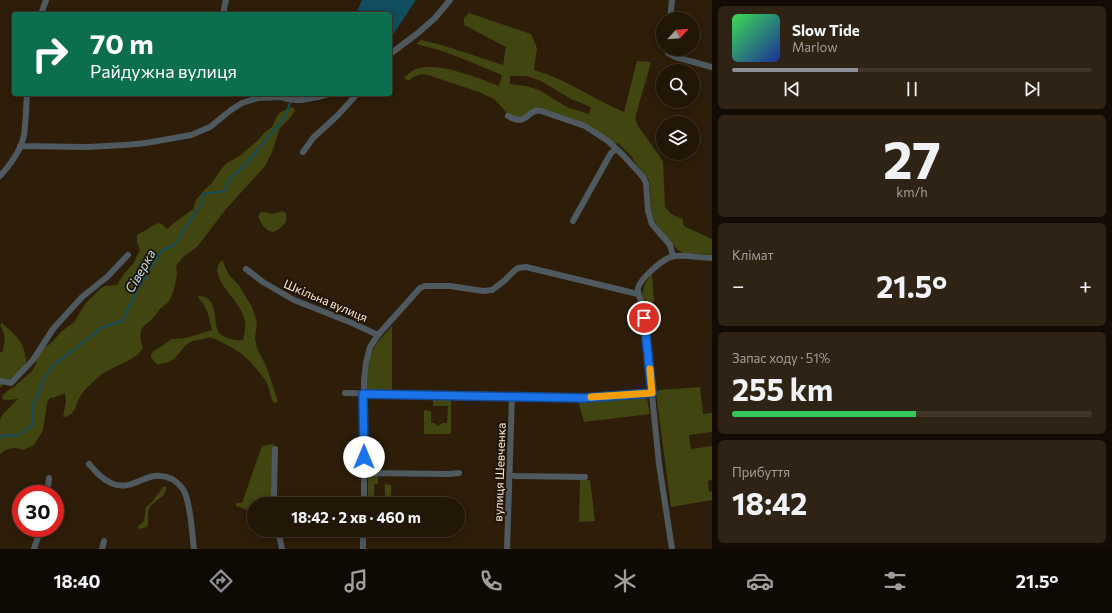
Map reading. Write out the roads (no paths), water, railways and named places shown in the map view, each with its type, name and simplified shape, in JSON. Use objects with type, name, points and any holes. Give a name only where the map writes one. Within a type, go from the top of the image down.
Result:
[{"type":"street","points":[[42,12],[46,0]]},
{"type":"street","points":[[224,12],[226,0]]},
{"type":"street","points":[[392,52],[435,18],[450,0]]},
{"type":"street","points":[[671,12],[672,0]]},
{"type":"street","points":[[674,56],[712,67]]},
{"type":"street","points":[[0,176],[13,159],[24,136],[27,96]]},
{"type":"street","points":[[20,146],[87,147],[146,143],[191,135],[210,127],[242,103],[258,98],[280,96],[295,99],[306,99],[321,96]]},
{"type":"street","points":[[302,152],[313,138],[338,115],[355,96]]},
{"type":"street","points":[[508,116],[514,120],[519,120],[527,117],[537,110],[585,126],[608,141],[643,177],[646,183],[648,210],[652,224],[670,245],[673,256]]},
{"type":"street","points":[[573,221],[611,153],[616,149]]},
{"type":"street","points":[[0,381],[11,383],[33,360],[53,329],[82,297],[107,276],[128,255]]},
{"type":"street","points":[[672,549],[659,464],[643,306],[638,294],[638,287],[647,274],[660,263],[673,256],[712,258]]},
{"type":"street","points":[[364,497],[363,394],[366,363],[370,347],[378,335],[420,288],[425,286],[450,286],[483,291],[492,290],[518,268],[526,267],[638,294]]},
{"type":"street","name":"Шкільна вулиця","points":[[246,269],[263,282],[294,300],[378,335]]},
{"type":"street","points":[[345,393],[584,398],[652,393]]},
{"type":"street","name":"вулиця Шевченка","points":[[508,549],[512,396]]},
{"type":"street","points":[[274,497],[275,449]]},
{"type":"street","points":[[90,464],[101,477],[113,484],[128,486],[153,475],[165,476],[178,482],[185,492],[188,503],[194,549]]},
{"type":"street","points":[[364,473],[459,473]]},
{"type":"street","points":[[510,474],[514,476],[585,476]]},
{"type":"street","points":[[48,478],[48,485]]},
{"type":"street","points":[[34,549],[39,537]]},
{"type":"street","points":[[279,537],[282,549]]},
{"type":"street","points":[[363,549],[364,537]]},
{"type":"street","points":[[102,549],[104,541]]},
{"type":"water","points":[[362,0],[416,0],[392,36],[392,12],[357,12]]},
{"type":"waterway","name":"Сіверка","points":[[0,438],[4,435],[17,436],[32,425],[33,406],[44,379],[54,364],[101,328],[122,321],[136,292],[162,250],[173,246],[202,204],[202,194],[225,191],[228,181],[247,163],[285,117],[290,103]]}]
